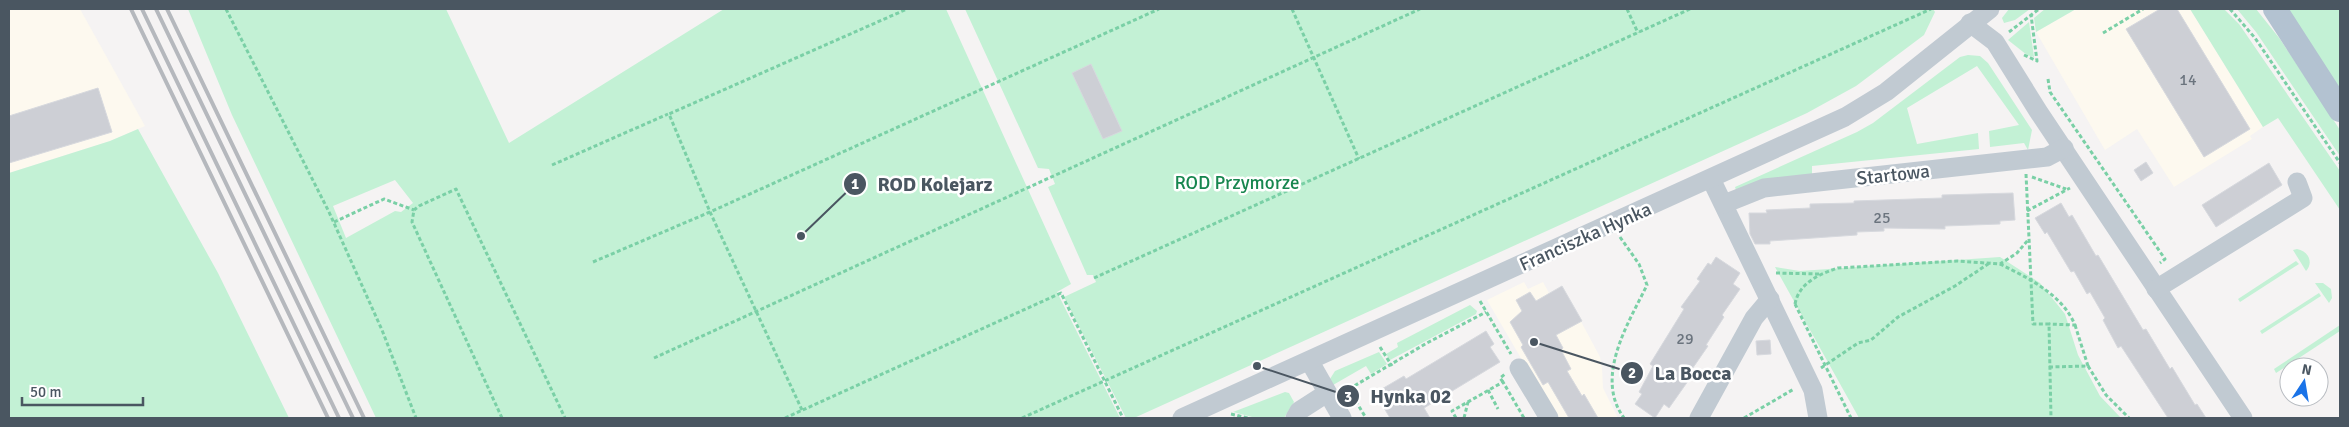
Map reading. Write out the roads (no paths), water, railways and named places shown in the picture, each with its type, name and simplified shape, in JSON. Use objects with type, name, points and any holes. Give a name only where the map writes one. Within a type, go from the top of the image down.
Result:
[{"type":"main road","points":[[2275,9],[2340,110]]},
{"type":"street","name":"Franciszka Hynka","points":[[1182,418],[1310,362],[1845,118],[1867,105],[1935,54],[1972,16],[1990,9]]},
{"type":"street","points":[[1972,16],[1995,42],[2057,152],[2156,289],[2242,418]]},
{"type":"street","name":"Startowa","points":[[1724,204],[1764,188],[2057,152]]},
{"type":"street","points":[[1711,179],[1813,390],[1818,418]]},
{"type":"street","points":[[2156,289],[2303,198],[2297,182]]},
{"type":"street","points":[[1699,418],[1754,318],[1770,299]]},
{"type":"street","points":[[1310,362],[1342,418]]},
{"type":"street","points":[[1519,368],[1549,418]]},
{"type":"street","points":[[1295,418],[1299,411],[1327,393]]},
{"type":"railway","points":[[131,9],[328,418]]},
{"type":"railway","points":[[142,9],[339,418]]},
{"type":"railway","points":[[156,9],[353,418]]},
{"type":"railway","points":[[167,9],[364,418]]},
{"type":"place","name":"ROD Kolejarz","points":[[801,236]]},
{"type":"place","name":"La Bocca","points":[[1534,342]]},
{"type":"place","name":"Hynka 02","points":[[1257,366]]},
{"type":"park label","name":"ROD Przymorze","points":[[1237,182]]}]
